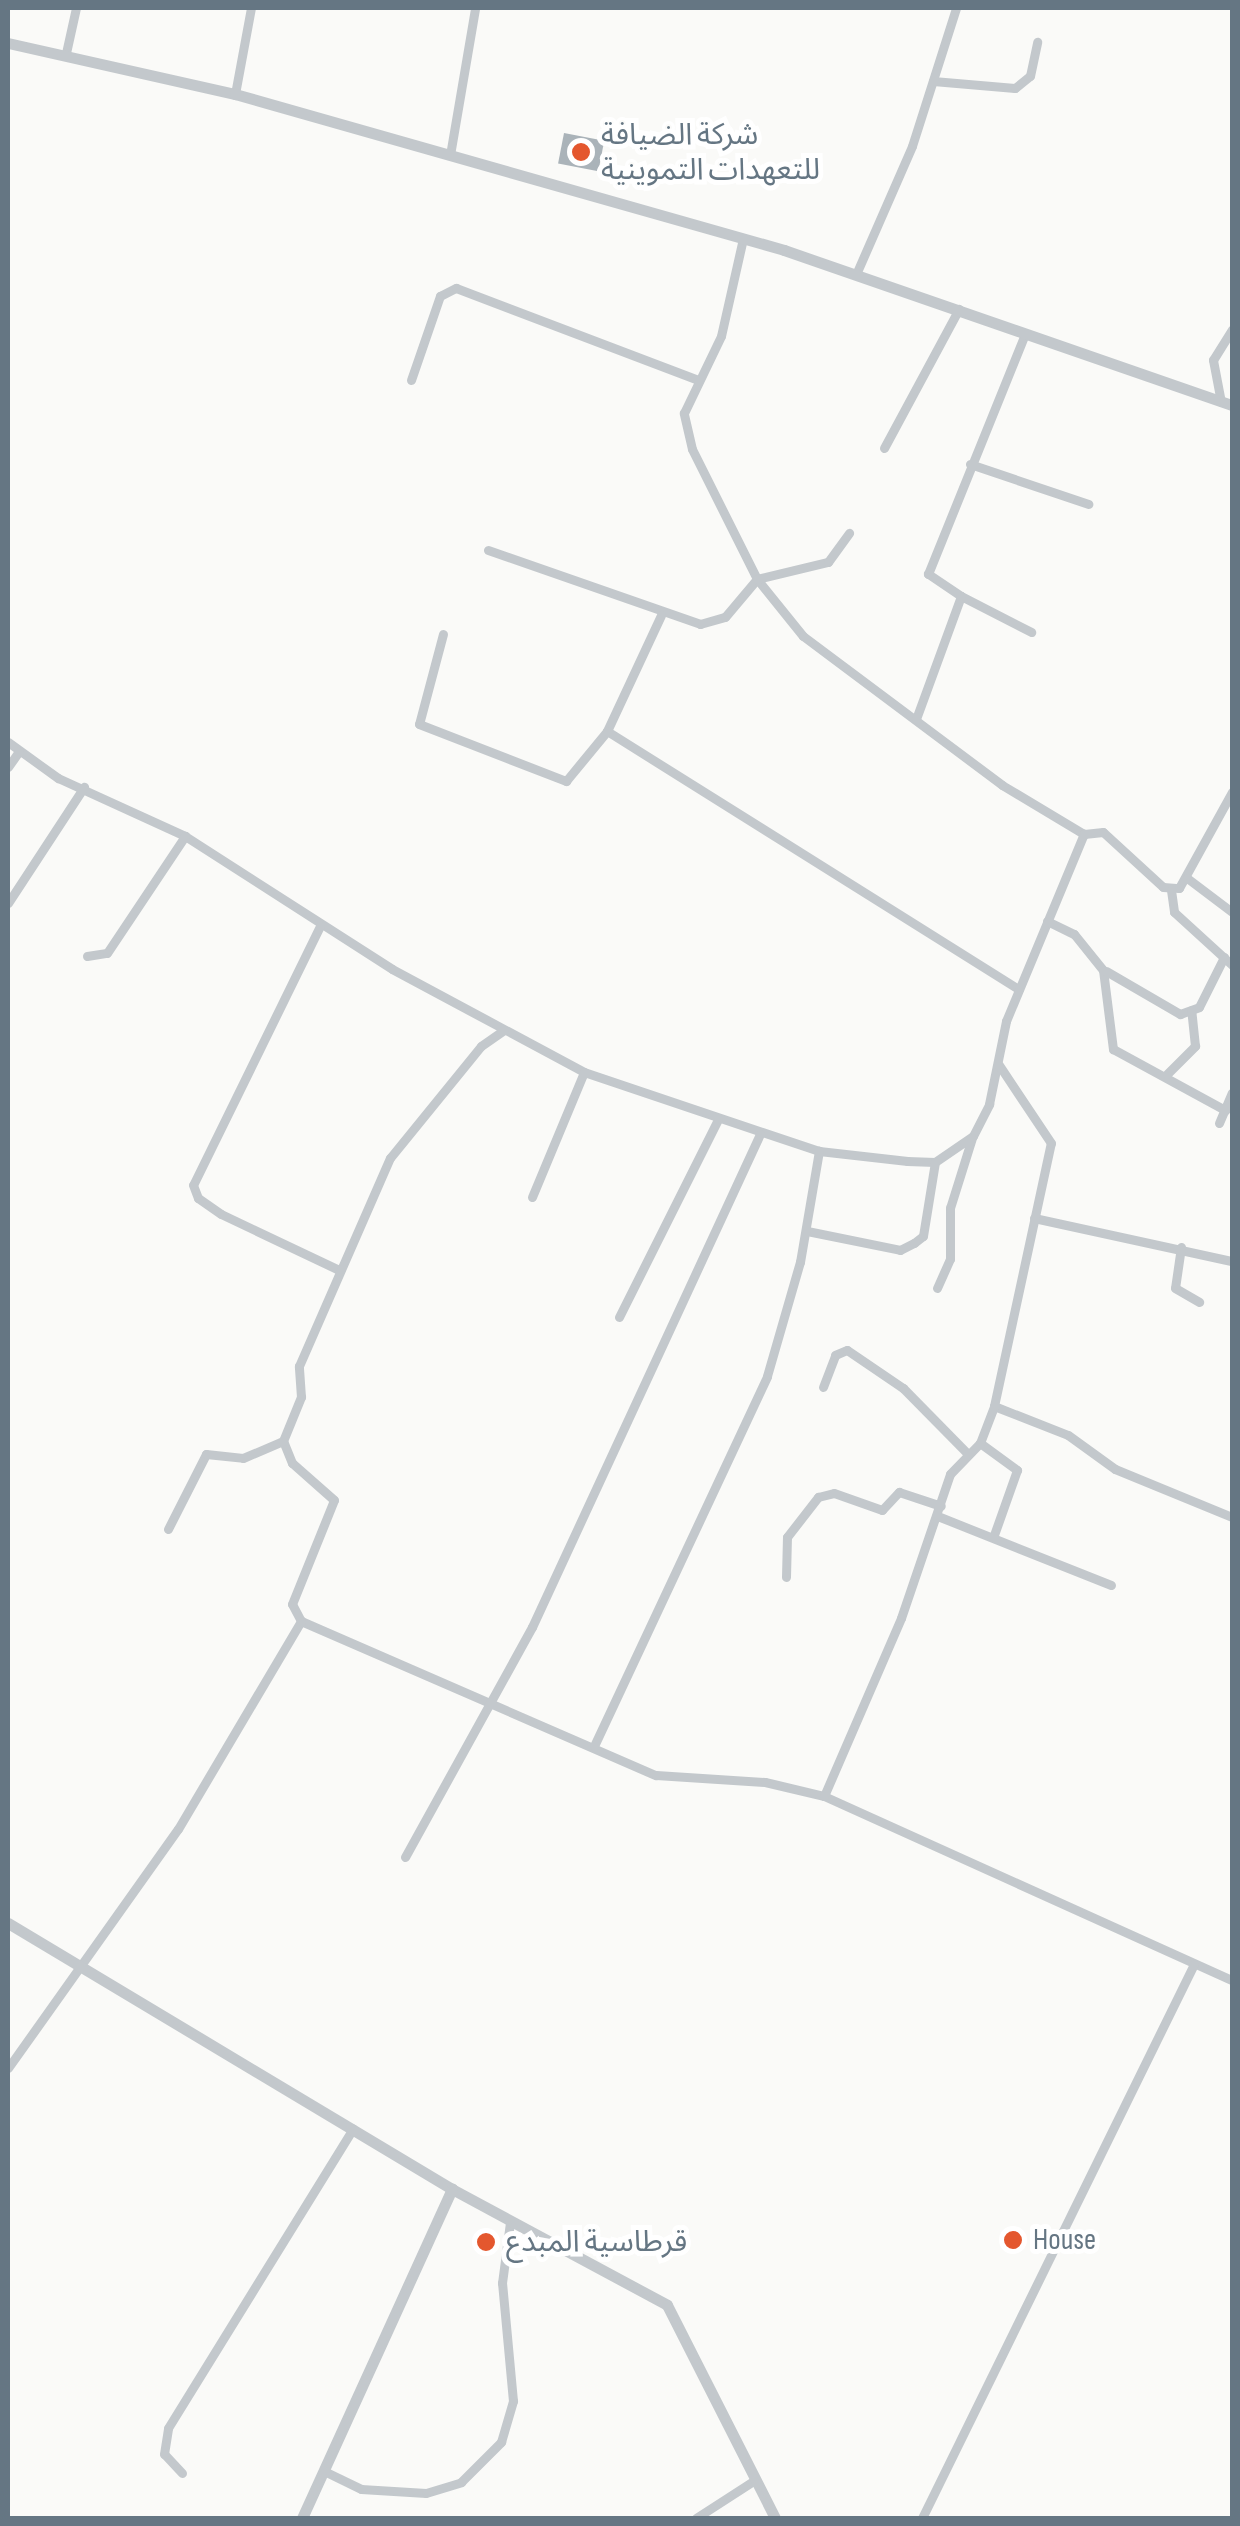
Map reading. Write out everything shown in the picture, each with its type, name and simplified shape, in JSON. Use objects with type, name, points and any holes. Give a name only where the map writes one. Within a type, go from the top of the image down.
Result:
[{"type":"street","points":[[66,53],[76,8]]},
{"type":"street","points":[[235,94],[251,8]]},
{"type":"street","points":[[450,155],[474,8]]},
{"type":"street","points":[[857,272],[933,80],[956,8]]},
{"type":"street","points":[[8,42],[235,94],[857,272],[1227,403]]},
{"type":"street","points":[[933,80],[1016,88],[1030,76],[1037,42]]},
{"type":"street","points":[[742,238],[722,336],[696,380],[686,432],[757,579],[803,636],[1084,834],[1102,832],[1171,890],[1174,912],[1228,961],[1191,1010],[1195,1046],[1167,1074]]},
{"type":"street","points":[[411,380],[440,296],[456,288],[696,380]]},
{"type":"street","points":[[884,448],[959,310]]},
{"type":"street","points":[[1227,403],[1213,360],[1232,329]]},
{"type":"street","points":[[1025,334],[928,574],[1032,632]]},
{"type":"street","points":[[970,464],[1088,504]]},
{"type":"street","points":[[488,550],[662,615],[712,624],[757,579],[828,562],[848,533]]},
{"type":"street","points":[[916,719],[962,596]]},
{"type":"street","points":[[442,634],[418,714],[423,728],[566,782],[608,731],[662,615]]},
{"type":"street","points":[[608,731],[1019,988]]},
{"type":"street","points":[[8,742],[84,787],[185,836],[320,926],[584,1072],[666,1094],[718,1119],[819,1151],[935,1162],[973,1136]]},
{"type":"street","points":[[8,767],[19,751]]},
{"type":"street","points":[[8,903],[84,787]]},
{"type":"street","points":[[1171,890],[1187,878],[1232,792]]},
{"type":"street","points":[[936,1288],[950,1258],[948,1228],[1019,988],[1084,834]]},
{"type":"street","points":[[88,956],[107,954],[185,836]]},
{"type":"street","points":[[1187,878],[1232,912]]},
{"type":"street","points":[[1047,921],[1074,934],[1104,970],[1166,1010],[1191,1010]]},
{"type":"street","points":[[320,926],[193,1192],[337,1269]]},
{"type":"street","points":[[1104,970],[1113,1049],[1167,1074],[1225,1110]]},
{"type":"street","points":[[168,1529],[206,1454],[244,1458],[283,1441],[302,1397],[300,1366],[337,1269],[390,1158],[481,1046],[504,1030]]},
{"type":"street","points":[[824,1796],[966,1452],[980,1443],[994,1406],[1051,1144],[999,1065]]},
{"type":"street","points":[[532,1196],[584,1072]]},
{"type":"street","points":[[1219,1124],[1232,1093]]},
{"type":"street","points":[[619,1318],[718,1119]]},
{"type":"street","points":[[405,1857],[492,1698],[696,1285],[760,1134]]},
{"type":"street","points":[[594,1746],[767,1376],[806,1231],[819,1151]]},
{"type":"street","points":[[923,1236],[935,1162]]},
{"type":"street","points":[[1034,1218],[1232,1261]]},
{"type":"street","points":[[806,1231],[900,1250],[923,1236],[948,1228]]},
{"type":"street","points":[[1181,1248],[1174,1288],[1200,1302]]},
{"type":"street","points":[[823,1387],[836,1355],[847,1350],[903,1388],[966,1452]]},
{"type":"street","points":[[994,1406],[1068,1435],[1115,1469],[1232,1516]]},
{"type":"street","points":[[283,1441],[292,1463],[334,1500],[292,1604],[301,1620],[682,1781],[764,1782],[824,1796],[1232,1980]]},
{"type":"street","points":[[980,1443],[1017,1470],[994,1535]]},
{"type":"street","points":[[786,1577],[786,1538],[818,1497],[834,1492],[882,1510],[899,1492],[1111,1585]]},
{"type":"street","points":[[8,2068],[84,1965],[230,1750],[301,1620]]},
{"type":"street","points":[[8,1923],[84,1965],[452,2189],[666,2305],[775,2518]]},
{"type":"street","points":[[922,2518],[1194,1964]]},
{"type":"street","points":[[182,2473],[164,2454],[168,2428],[353,2128]]},
{"type":"street","points":[[302,2518],[452,2189]]},
{"type":"street","points":[[324,2471],[362,2489],[426,2493],[460,2482],[502,2442],[513,2401],[502,2284],[510,2222]]},
{"type":"street","points":[[696,2518],[755,2480]]},
{"type":"building","name":"شركة الضيافة للتعهدات التموينية","points":[[564,133],[604,141],[598,171],[558,163]]},
{"type":"place","name":"شركة الضيافة للتعهدات التموينية","points":[[581,152]]},
{"type":"place","name":"House","points":[[1013,2240]]},
{"type":"place","name":"قرطاسية المبدع","points":[[486,2242]]}]
